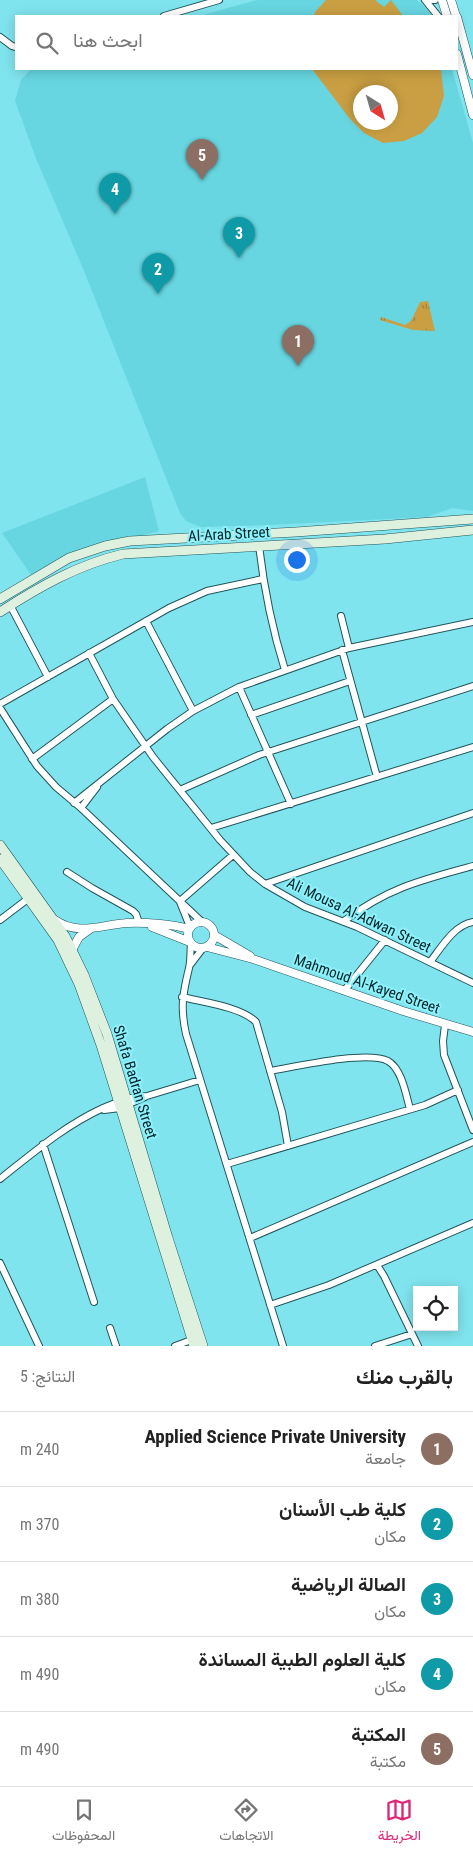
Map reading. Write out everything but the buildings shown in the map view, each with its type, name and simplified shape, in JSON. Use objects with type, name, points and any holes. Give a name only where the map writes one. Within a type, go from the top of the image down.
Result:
[{"type":"main road","name":"Al-Arab Street","points":[[0,599],[69,558],[105,546],[130,541],[473,520]]},
{"type":"main road","name":"Al-Arab Street","points":[[0,612],[62,575],[103,559],[123,554],[395,538],[473,530]]},
{"type":"main road","name":"Shafa Badran Street","points":[[0,845],[55,920],[84,974],[105,1028],[128,1102],[168,1238],[195,1341]]},
{"type":"main road","name":"Shafa Badran Street","points":[[0,859],[58,940],[79,984],[101,1044],[118,1105],[195,1341],[203,1346]]},
{"type":"street","points":[[167,15],[219,0]]},
{"type":"street","points":[[425,0],[435,0]]},
{"type":"street","points":[[425,0],[437,15]]},
{"type":"street","points":[[442,0],[446,15]]},
{"type":"street","points":[[452,0],[456,15]]},
{"type":"street","points":[[458,21],[473,75]]},
{"type":"street","points":[[0,37],[4,42],[15,47]]},
{"type":"street","points":[[458,58],[473,115]]},
{"type":"street","points":[[259,546],[263,579],[285,670]]},
{"type":"street","points":[[0,704],[146,620],[207,591],[263,579]]},
{"type":"street","points":[[10,605],[48,676]]},
{"type":"street","points":[[342,616],[349,648]]},
{"type":"street","points":[[146,620],[193,710]]},
{"type":"street","points":[[74,803],[193,710],[239,687],[349,648],[473,622]]},
{"type":"street","points":[[342,650],[377,777]]},
{"type":"street","name":"Ali Mousa Al-Adwan Street","points":[[89,653],[112,699],[145,746],[233,855],[265,884],[304,907],[385,940],[473,983]]},
{"type":"street","points":[[252,715],[350,681]]},
{"type":"street","points":[[180,790],[244,760],[473,686]]},
{"type":"street","points":[[239,687],[291,804]]},
{"type":"street","points":[[32,759],[112,699]]},
{"type":"street","points":[[0,708],[32,759],[56,787],[81,808],[202,922],[208,924],[212,929],[214,935],[212,942],[205,947],[190,965]]},
{"type":"street","points":[[211,828],[473,747]]},
{"type":"street","points":[[81,808],[101,782]]},
{"type":"street","points":[[265,884],[473,814]]},
{"type":"street","points":[[180,901],[233,855]]},
{"type":"street","points":[[344,922],[369,904],[406,885],[473,866]]},
{"type":"street","points":[[68,872],[133,911],[142,923],[190,943],[197,948],[205,947]]},
{"type":"street","points":[[0,920],[29,898]]},
{"type":"street","points":[[180,901],[190,928],[188,936],[190,943],[190,965],[182,997],[183,1023],[283,1346]]},
{"type":"street","points":[[55,920],[71,928],[90,929],[118,924],[142,923],[190,928],[196,923],[202,922]]},
{"type":"street","points":[[430,962],[457,929],[464,924],[473,922]]},
{"type":"street","points":[[72,950],[79,938],[90,929]]},
{"type":"street","name":"Mahmoud Al-Kayed Street","points":[[214,935],[253,959]]},
{"type":"street","points":[[344,991],[385,940]]},
{"type":"street","name":"Mahmoud Al-Kayed Street","points":[[205,947],[253,959],[445,1025],[473,1032]]},
{"type":"street","points":[[182,997],[231,1009],[253,1018],[259,1028],[282,1112],[288,1146]]},
{"type":"street","points":[[445,1025],[443,1048],[473,1130]]},
{"type":"street","points":[[270,1071],[349,1057],[388,1061],[397,1071],[410,1109]]},
{"type":"street","points":[[0,1179],[44,1144],[80,1119],[98,1110],[200,1080]]},
{"type":"street","points":[[227,1164],[433,1102],[458,1090]]},
{"type":"street","points":[[250,1238],[473,1142]]},
{"type":"street","points":[[44,1144],[94,1302]]},
{"type":"street","points":[[270,1306],[305,1295],[473,1223]]},
{"type":"street","points":[[0,1263],[39,1346]]},
{"type":"street","points":[[377,1265],[418,1346]]},
{"type":"street","points":[[110,1328],[116,1346]]},
{"type":"street","points":[[375,1346],[412,1334]]},
{"type":"street","points":[[175,1346],[195,1341]]},
{"type":"shaded area","points":[[257,0],[417,0],[431,15],[203,15]]},
{"type":"shaded area","points":[[30,70],[452,70],[473,143],[473,511],[452,508],[427,517],[270,525],[201,527],[186,521],[180,513],[84,271],[35,156],[15,101],[21,80]]},
{"type":"shaded area","points":[[145,477],[159,531],[72,555],[31,575],[2,533]]},
{"type":"green space","points":[[326,0],[375,0],[384,7],[391,0],[402,15],[314,15]]},
{"type":"green space","points":[[313,70],[441,70],[444,96],[437,117],[422,133],[404,141],[383,143],[361,130],[398,130],[398,85],[353,85],[353,122]]},
{"type":"green space","points":[[428,301],[435,331],[413,330],[380,320],[381,317],[405,325],[411,321],[420,302]]},
{"type":"place","name":"المكتبة","points":[[202,180]]},
{"type":"place","name":"كلية العلوم الطبية المساندة","points":[[115,214]]},
{"type":"place","name":"الصالة الرياضية","points":[[239,258]]},
{"type":"place","name":"كلية طب الأسنان","points":[[158,294]]},
{"type":"place","name":"Applied Science Private University","points":[[298,366]]}]
